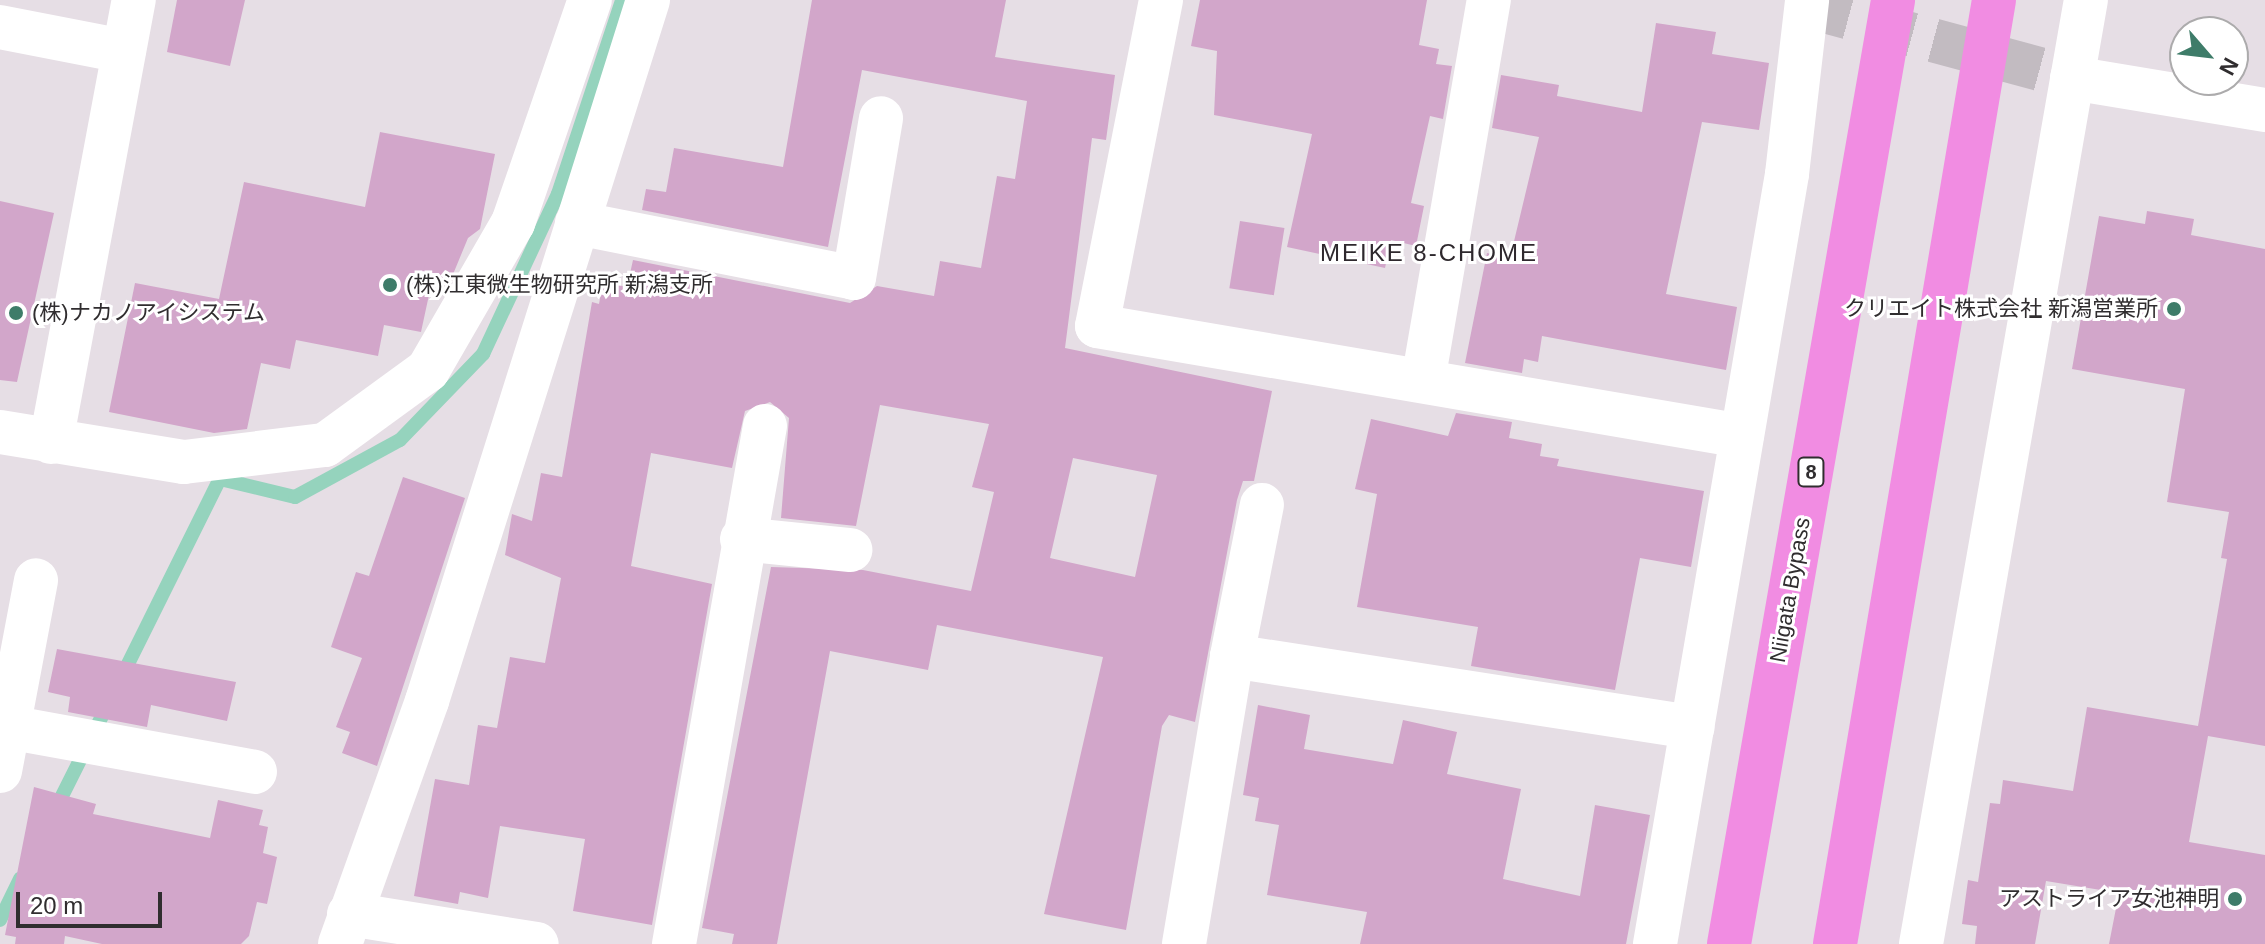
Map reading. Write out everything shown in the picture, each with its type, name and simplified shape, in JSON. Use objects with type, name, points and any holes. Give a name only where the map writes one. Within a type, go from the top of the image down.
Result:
[{"type":"highway","name":"Niigata Bypass","points":[[1729,944],[1893,0]]},
{"type":"highway","points":[[1835,944],[1923,437],[1994,0]]},
{"type":"highway","points":[[1923,437],[2020,0]]},
{"type":"street","points":[[51,442],[134,0]]},
{"type":"street","points":[[0,432],[184,462],[325,445],[428,370],[513,223],[590,0]]},
{"type":"street","points":[[537,944],[344,929],[427,701],[648,0]]},
{"type":"street","points":[[1161,0],[1097,326],[1742,436]]},
{"type":"street","points":[[1423,381],[1489,0]]},
{"type":"street","points":[[1921,944],[2086,0]]},
{"type":"street","points":[[1655,944],[1787,174],[1795,2]]},
{"type":"street","points":[[0,27],[124,51]]},
{"type":"street","points":[[2072,78],[2265,110]]},
{"type":"street","points":[[577,223],[854,278],[881,118]]},
{"type":"street","points":[[674,944],[742,539],[765,426]]},
{"type":"street","points":[[1184,944],[1232,656],[1262,505]]},
{"type":"street","points":[[742,539],[850,550]]},
{"type":"street","points":[[0,771],[36,580]]},
{"type":"street","points":[[1232,656],[1693,727]]},
{"type":"street","points":[[8,727],[255,772]]},
{"type":"building","points":[[177,0],[245,0],[230,66],[167,52]]},
{"type":"building","points":[[812,0],[1006,0],[995,57],[1115,75],[1106,140],[1092,138],[1065,348],[1272,391],[1254,481],[1243,481],[1237,500],[1195,722],[1169,715],[1162,726],[1126,930],[1044,914],[1103,657],[937,625],[928,670],[830,651],[777,944],[732,944],[734,934],[702,928],[771,567],[863,570],[971,591],[994,492],[972,487],[989,424],[880,405],[856,526],[781,518],[789,418],[770,402],[745,411],[732,468],[651,453],[631,566],[712,584],[652,925],[573,911],[585,839],[500,826],[488,898],[460,892],[458,904],[414,896],[435,779],[469,785],[478,725],[497,728],[510,657],[545,663],[561,578],[505,555],[512,514],[532,521],[541,473],[562,477],[592,302],[599,304],[603,282],[627,287],[633,260],[850,303],[877,286],[934,296],[940,261],[981,268],[997,176],[1015,179],[1027,101],[862,70],[828,247],[642,210],[646,189],[666,192],[674,148],[783,167]],"holes":[[[1073,458],[1157,475],[1135,577],[1050,558]]]},
{"type":"building","points":[[1200,0],[1427,0],[1419,45],[1439,49],[1436,64],[1452,66],[1443,119],[1430,116],[1411,203],[1424,206],[1416,246],[1391,240],[1385,268],[1287,247],[1312,134],[1214,115],[1217,51],[1191,46]]},
{"type":"building","points":[[1656,23],[1716,32],[1712,54],[1769,63],[1759,130],[1702,122],[1666,294],[1737,307],[1726,370],[1542,336],[1538,362],[1524,359],[1522,373],[1465,363],[1487,253],[1510,258],[1539,137],[1492,128],[1501,75],[1559,85],[1557,96],[1642,112]]},
{"type":"building","name":"(株)江東微生物研究所 新潟支所","points":[[380,132],[495,154],[480,229],[468,238],[449,284],[432,281],[421,332],[384,325],[378,356],[296,340],[290,369],[261,363],[247,429],[214,433],[109,412],[135,283],[219,299],[244,182],[365,207]]},
{"type":"building","name":"(株)ナカノアイシステム","points":[[0,201],[54,213],[17,382],[0,380]]},
{"type":"building","points":[[2147,211],[2194,219],[2191,235],[2265,249],[2265,746],[2208,736],[2189,842],[2265,855],[2265,944],[2109,944],[2119,893],[2046,881],[2035,944],[1975,944],[1977,926],[1962,924],[1968,880],[1978,882],[1990,803],[2000,804],[2003,780],[2073,791],[2087,707],[2198,726],[2227,559],[2221,558],[2229,512],[2167,502],[2185,389],[2072,369],[2099,216],[2145,224]]},
{"type":"building","points":[[1240,221],[1284,228],[1274,295],[1229,288]]},
{"type":"building","points":[[1456,413],[1512,422],[1509,438],[1542,444],[1540,456],[1559,459],[1557,466],[1704,491],[1691,567],[1640,558],[1615,690],[1471,666],[1478,627],[1357,607],[1377,494],[1355,489],[1371,419],[1448,436]]},
{"type":"building","points":[[403,477],[465,498],[377,766],[342,753],[350,732],[336,727],[362,658],[331,647],[356,572],[369,576]]},
{"type":"building","points":[[57,649],[236,682],[227,721],[151,705],[147,727],[68,712],[70,697],[48,692]]},
{"type":"building","points":[[1258,705],[1310,715],[1304,749],[1393,764],[1403,720],[1457,732],[1447,774],[1521,789],[1503,879],[1580,896],[1595,805],[1650,815],[1626,944],[1360,944],[1367,912],[1267,895],[1279,825],[1255,821],[1259,798],[1243,795]]},
{"type":"building","points":[[34,787],[96,804],[93,814],[210,838],[218,800],[263,810],[259,825],[268,827],[263,853],[277,857],[267,904],[257,902],[249,936],[241,944],[102,944],[65,936],[64,944],[15,944],[16,937],[5,935]]},
{"type":"waterway","points":[[121,678],[220,479],[295,497],[400,440],[483,354],[558,194],[622,0]]},
{"type":"waterway","points":[[55,810],[108,704]]},
{"type":"waterway","points":[[0,920],[20,879]]},
{"type":"tunnel","points":[[1806,6],[2072,78]]},
{"type":"place","name":"(株)江東微生物研究所 新潟支所","points":[[390,285]]},
{"type":"place","name":"クリエイト株式会社 新潟営業所","points":[[2174,309]]},
{"type":"place","name":"(株)ナカノアイシステム","points":[[16,313]]},
{"type":"place","name":"アストライア女池神明","points":[[2235,899]]},
{"type":"district","name":"MEIKE 8-CHOME","points":[[1429,253]]}]
